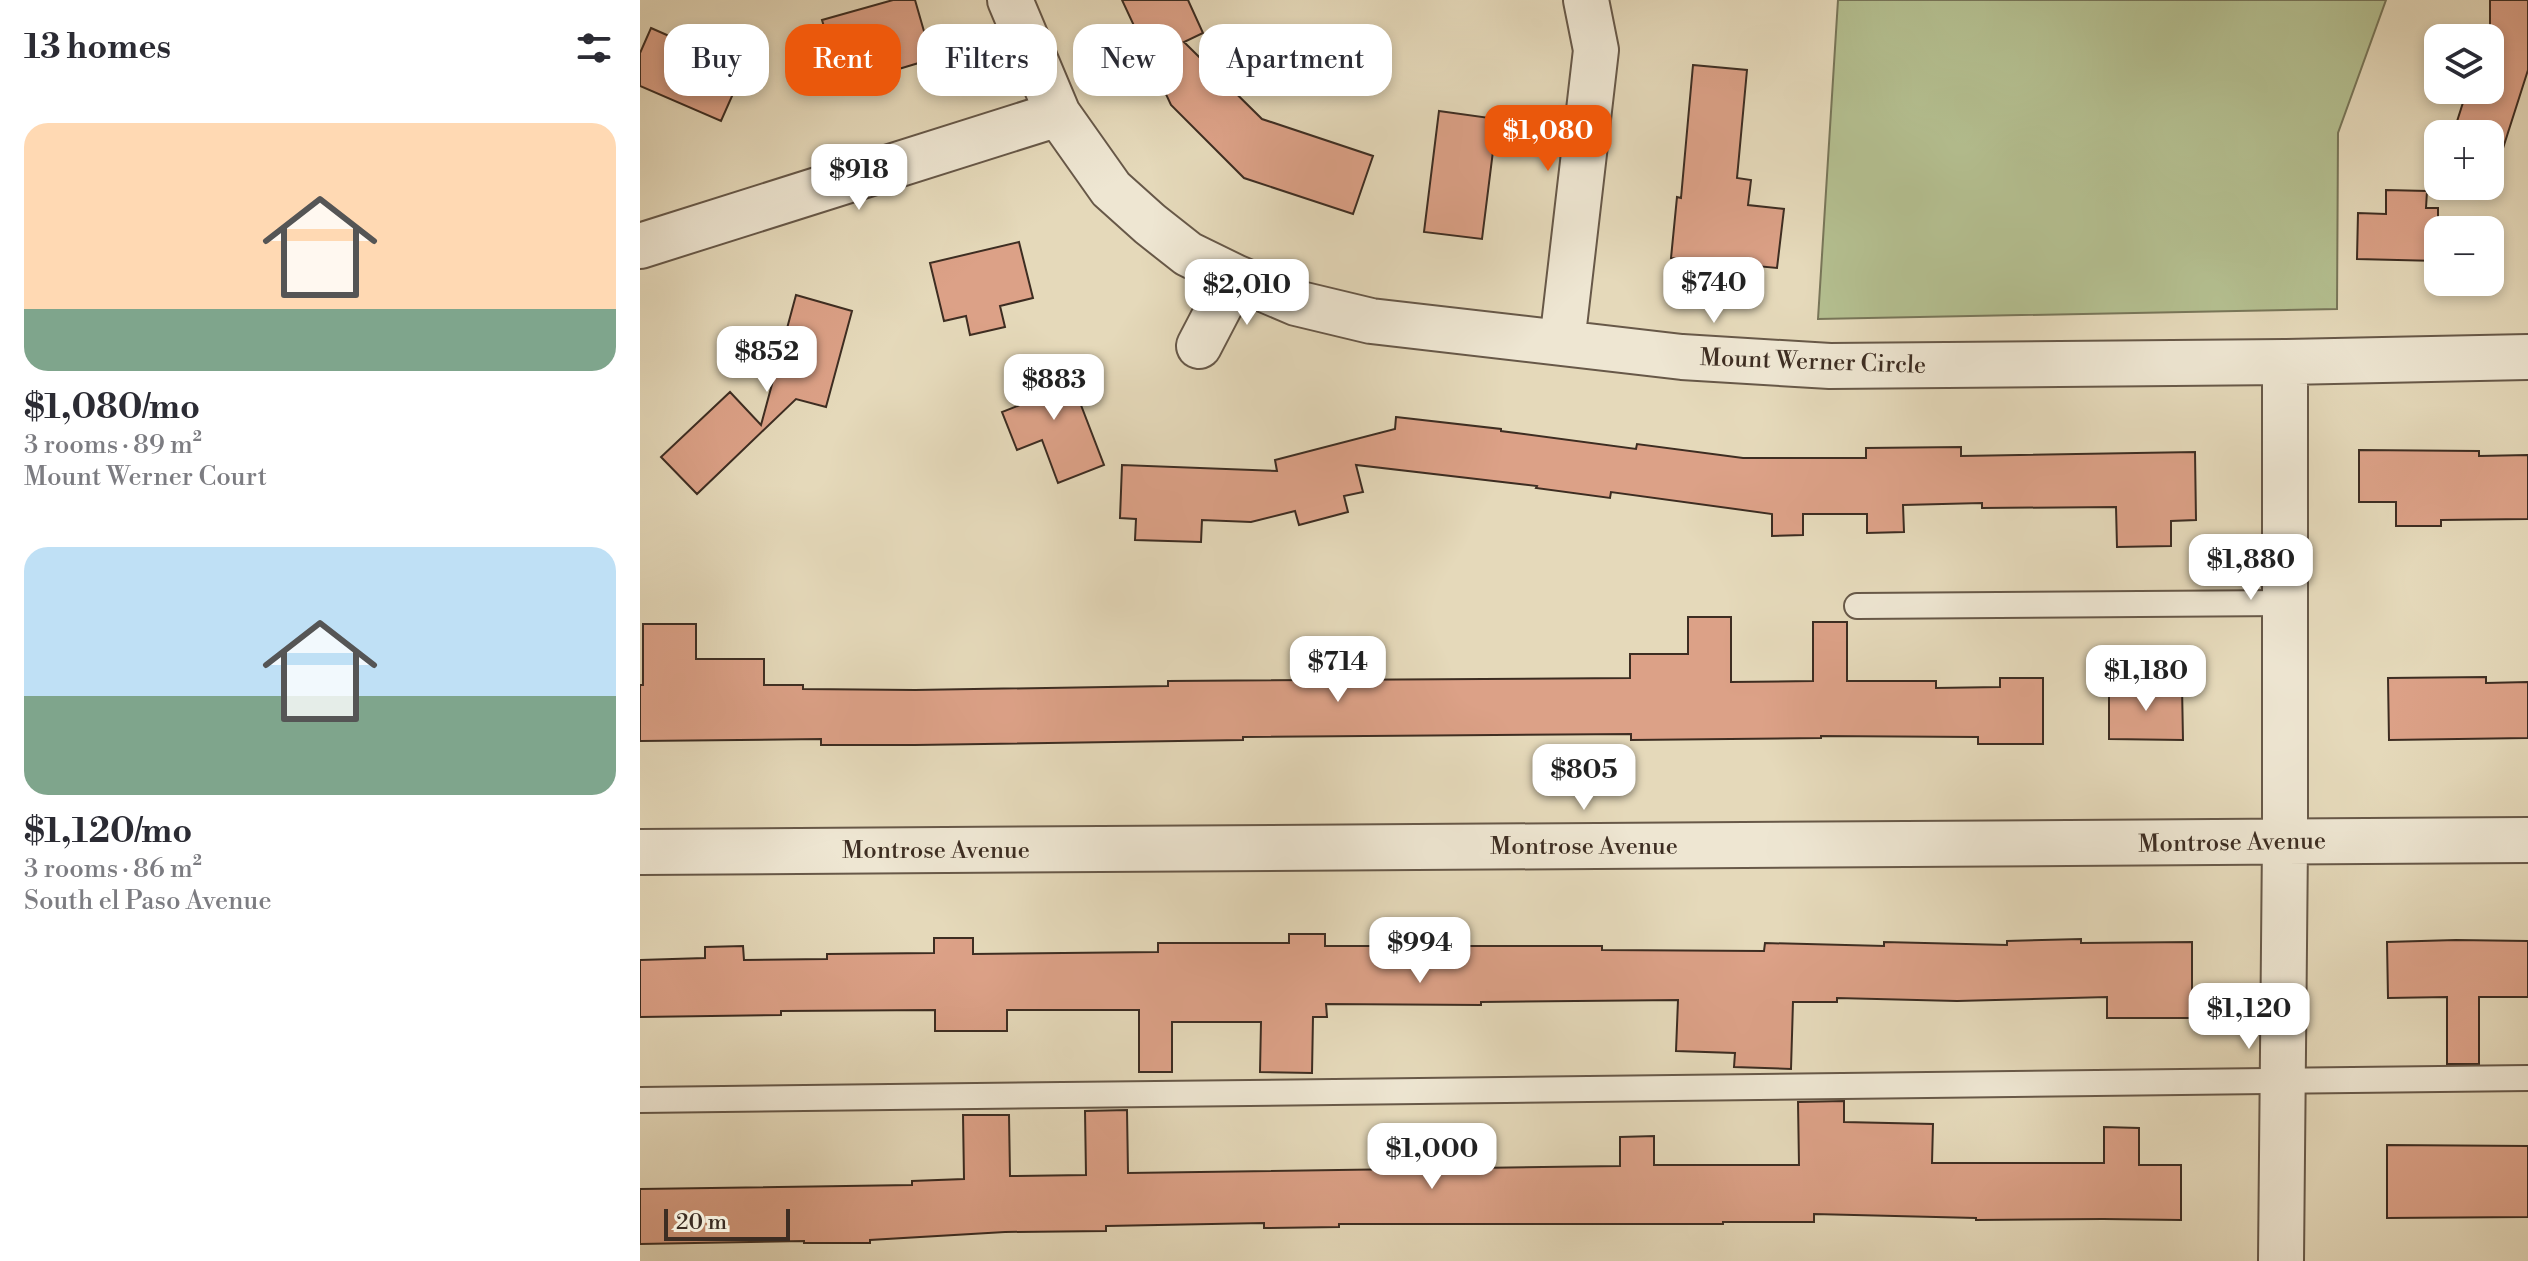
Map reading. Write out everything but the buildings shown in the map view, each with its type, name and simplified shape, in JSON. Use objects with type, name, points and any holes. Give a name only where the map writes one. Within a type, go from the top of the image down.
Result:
[{"type":"street","name":"Mount Werner Circle","points":[[1010,0],[1058,114],[1111,189],[1140,215],[1188,254],[1235,277],[1296,303],[1371,321],[1682,357],[1830,366],[2528,357]]},
{"type":"street","points":[[1562,343],[1596,50],[1586,0]]},
{"type":"street","points":[[640,246],[1058,114]]},
{"type":"street","points":[[1199,346],[1235,277]]},
{"type":"street","points":[[2281,1261],[2285,362]]},
{"type":"street","name":"Montrose Avenue","points":[[640,852],[2528,840]]},
{"type":"lane","points":[[1857,606],[2285,603]]},
{"type":"lane","points":[[640,1100],[2528,1078]]},
{"type":"green space","points":[[1838,0],[2386,0],[2338,133],[2337,309],[1818,319]]}]
